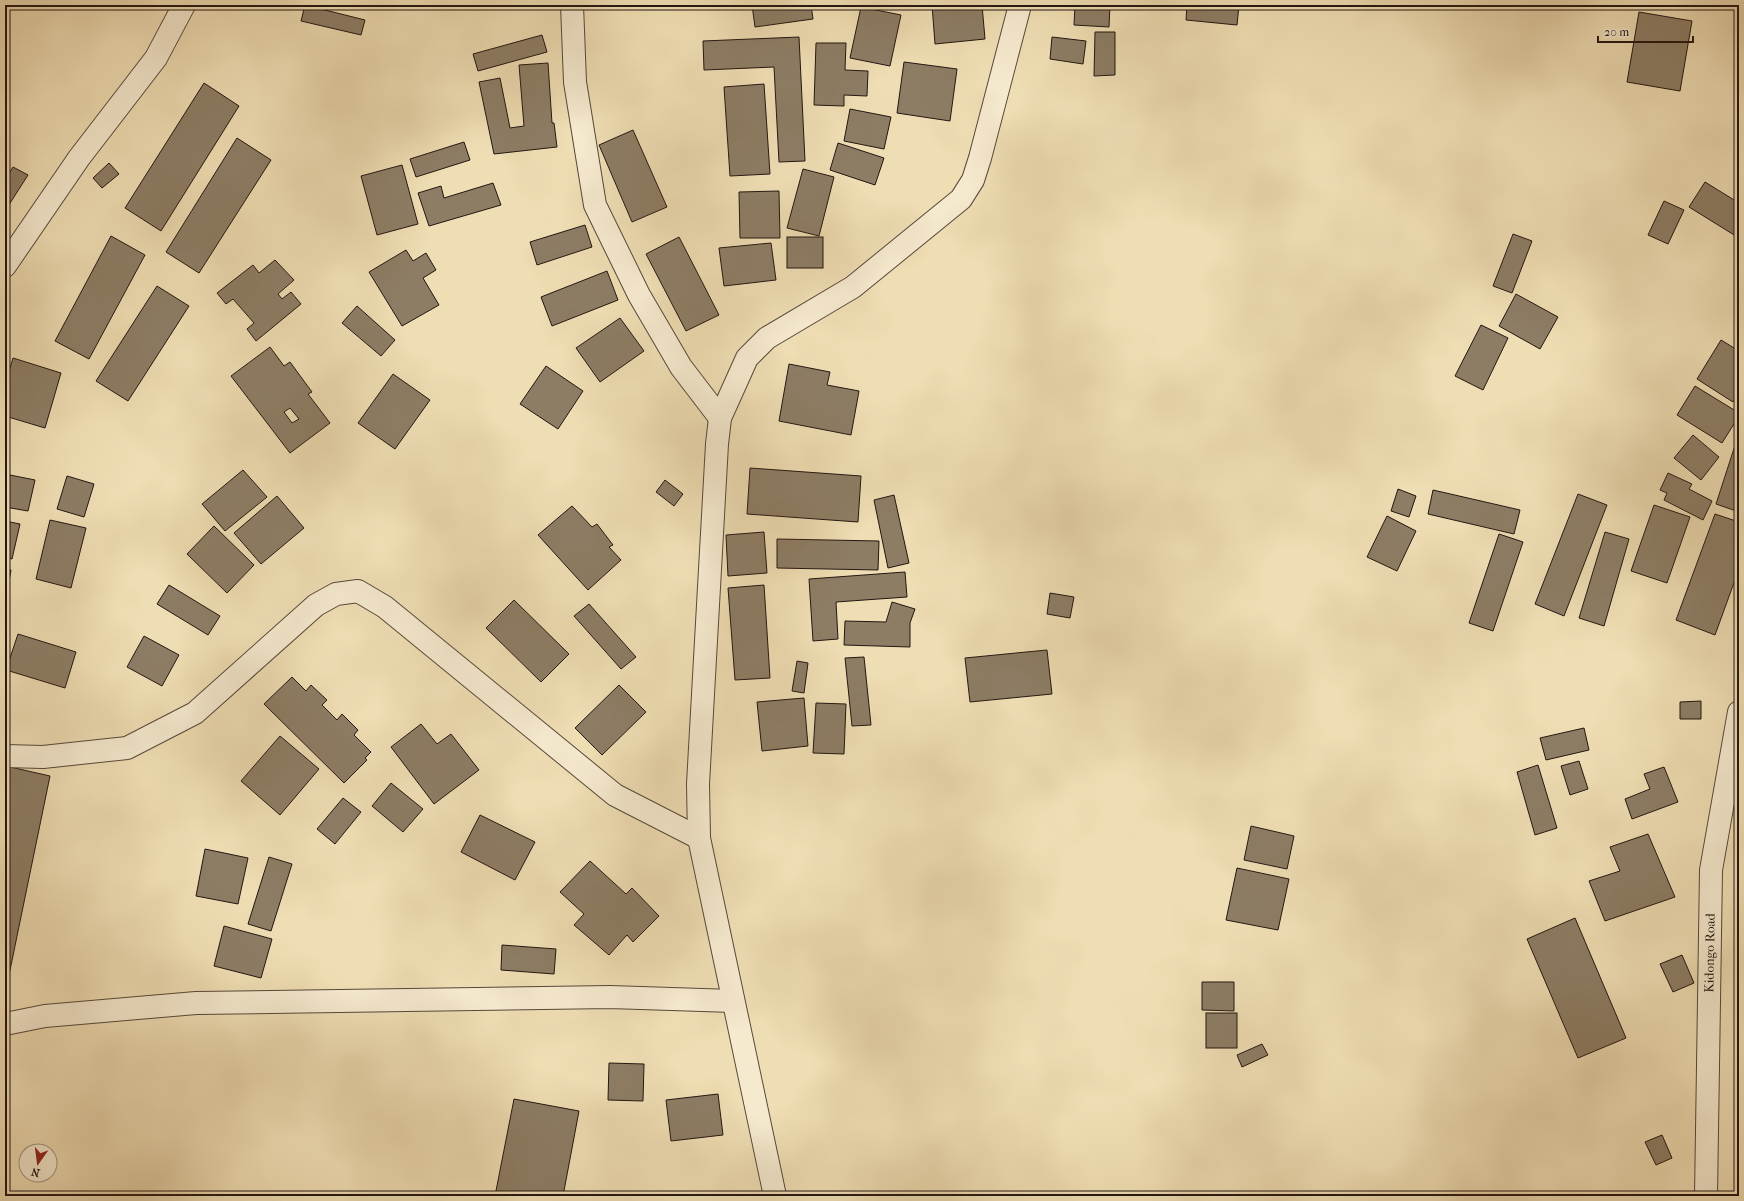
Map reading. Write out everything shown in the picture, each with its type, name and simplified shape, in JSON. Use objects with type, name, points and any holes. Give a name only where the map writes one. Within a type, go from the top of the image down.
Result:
[{"type":"street","points":[[5,266],[80,158],[156,58],[184,5]]},
{"type":"street","points":[[572,5],[575,82],[595,205],[639,295],[681,367],[720,418]]},
{"type":"street","points":[[774,1196],[699,838],[698,784],[717,444],[720,418],[747,358],[767,338],[854,287],[961,199],[973,180],[980,158],[1020,5]]},
{"type":"street","points":[[5,756],[43,756],[127,748],[194,713],[316,605],[336,594],[358,591],[385,607],[615,795],[699,838]]},
{"type":"street","name":"Kidongo Road","points":[[1706,1196],[1711,870],[1739,712]]},
{"type":"street","points":[[5,1024],[45,1016],[196,1003],[610,997],[733,1001]]},
{"type":"building","points":[[305,5],[365,20],[361,35],[301,21]]},
{"type":"building","points":[[752,5],[811,5],[813,19],[755,27]]},
{"type":"building","points":[[932,5],[982,5],[985,39],[935,44]]},
{"type":"building","points":[[1075,5],[1110,5],[1109,27],[1074,25]]},
{"type":"building","points":[[1154,5],[1179,5],[1178,8]]},
{"type":"building","points":[[1187,5],[1239,5],[1237,25],[1186,20]]},
{"type":"building","points":[[861,7],[901,15],[890,66],[850,58]]},
{"type":"building","points":[[1639,12],[1692,21],[1680,91],[1627,82]]},
{"type":"building","points":[[1095,32],[1115,32],[1115,75],[1094,76]]},
{"type":"building","points":[[542,35],[547,52],[478,71],[473,54]]},
{"type":"building","points":[[799,37],[805,161],[779,162],[774,67],[704,70],[703,41]]},
{"type":"building","points":[[1052,37],[1086,41],[1083,64],[1050,59]]},
{"type":"building","points":[[816,43],[846,43],[845,70],[868,71],[867,96],[844,95],[844,106],[814,105]]},
{"type":"building","points":[[904,62],[957,69],[950,121],[897,113]]},
{"type":"building","points":[[548,63],[552,123],[554,123],[557,147],[494,154],[479,82],[500,78],[510,128],[524,126],[519,65]]},
{"type":"building","points":[[204,83],[239,106],[161,231],[125,208]]},
{"type":"building","points":[[764,84],[770,174],[730,176],[724,87]]},
{"type":"building","points":[[850,109],[891,117],[884,149],[844,141]]},
{"type":"building","points":[[633,130],[667,207],[632,222],[599,145]]},
{"type":"building","points":[[237,138],[271,160],[199,273],[166,252]]},
{"type":"building","points":[[464,142],[470,160],[416,177],[410,159]]},
{"type":"building","points":[[838,143],[884,158],[875,185],[830,170]]},
{"type":"building","points":[[109,163],[119,174],[102,188],[93,178]]},
{"type":"building","points":[[402,165],[418,224],[377,235],[361,176]]},
{"type":"building","points":[[13,167],[28,175],[5,211],[5,180]]},
{"type":"building","points":[[803,169],[834,177],[819,236],[787,228]]},
{"type":"building","points":[[1705,182],[1739,203],[1739,238],[1689,207]]},
{"type":"building","points":[[493,183],[501,205],[429,226],[418,193],[441,186],[444,198]]},
{"type":"building","points":[[779,191],[780,238],[740,238],[739,192]]},
{"type":"building","points":[[1664,201],[1684,210],[1668,244],[1648,235]]},
{"type":"building","points":[[585,225],[592,247],[537,265],[530,242]]},
{"type":"building","points":[[1513,234],[1532,241],[1512,293],[1493,286]]},
{"type":"building","points":[[111,236],[145,255],[89,359],[55,341]]},
{"type":"building","points":[[679,237],[719,315],[686,331],[646,254]]},
{"type":"building","points":[[787,237],[823,237],[823,268],[787,268]]},
{"type":"building","points":[[771,243],[776,280],[724,286],[719,248]]},
{"type":"building","points":[[406,250],[413,261],[426,253],[436,270],[423,278],[439,305],[402,326],[369,272]]},
{"type":"building","points":[[275,260],[294,280],[278,294],[282,299],[291,292],[301,304],[256,341],[247,329],[254,323],[233,299],[226,304],[217,293],[253,265],[259,273]]},
{"type":"building","points":[[607,271],[618,300],[552,326],[541,297]]},
{"type":"building","points":[[157,286],[189,306],[128,401],[96,381]]},
{"type":"building","points":[[1516,294],[1558,317],[1540,349],[1499,326]]},
{"type":"building","points":[[357,306],[395,340],[381,356],[342,323]]},
{"type":"building","points":[[620,318],[644,351],[600,382],[576,348]]},
{"type":"building","points":[[1481,325],[1508,338],[1483,390],[1455,376]]},
{"type":"building","points":[[1721,340],[1739,351],[1739,392],[1733,402],[1697,379]]},
{"type":"building","points":[[270,347],[284,366],[290,362],[312,392],[308,394],[330,423],[290,453],[231,376]],"holes":[[[290,408],[299,419],[292,423],[284,412]]]},
{"type":"building","points":[[13,358],[61,373],[45,428],[5,416],[5,385]]},
{"type":"building","points":[[789,364],[830,372],[827,385],[859,391],[851,435],[779,421]]},
{"type":"building","points":[[546,366],[583,391],[558,429],[520,404]]},
{"type":"building","points":[[393,374],[430,400],[395,449],[358,423]]},
{"type":"building","points":[[1695,386],[1739,413],[1739,416],[1722,443],[1677,415]]},
{"type":"building","points":[[1739,433],[1739,512],[1716,504]]},
{"type":"building","points":[[1693,435],[1719,457],[1701,480],[1674,458]]},
{"type":"building","points":[[750,468],[861,476],[858,522],[747,514]]},
{"type":"building","points":[[243,470],[267,497],[225,531],[202,504]]},
{"type":"building","points":[[1668,473],[1692,484],[1689,489],[1712,501],[1703,520],[1664,500],[1667,493],[1660,490]]},
{"type":"building","points":[[5,474],[35,480],[28,511],[5,507]]},
{"type":"building","points":[[67,476],[94,484],[84,517],[57,509]]},
{"type":"building","points":[[665,480],[683,494],[674,506],[656,492]]},
{"type":"building","points":[[1398,489],[1416,496],[1409,517],[1391,511]]},
{"type":"building","points":[[1433,490],[1520,510],[1514,534],[1428,514]]},
{"type":"building","points":[[1578,494],[1607,505],[1564,616],[1535,604]]},
{"type":"building","points":[[894,495],[909,563],[888,568],[874,500]]},
{"type":"building","points":[[277,496],[304,528],[261,564],[234,533]]},
{"type":"building","points":[[1654,505],[1690,517],[1667,583],[1631,571]]},
{"type":"building","points":[[572,506],[592,527],[597,524],[613,545],[609,547],[621,560],[588,590],[538,535]]},
{"type":"building","points":[[1715,514],[1739,522],[1739,569],[1715,635],[1676,620]]},
{"type":"building","points":[[1387,516],[1416,531],[1397,571],[1367,557]]},
{"type":"building","points":[[50,520],[86,528],[71,588],[36,579]]},
{"type":"building","points":[[5,521],[20,524],[12,559],[5,557]]},
{"type":"building","points":[[214,526],[254,565],[227,593],[187,554]]},
{"type":"building","points":[[764,532],[767,573],[728,576],[726,535]]},
{"type":"building","points":[[1605,532],[1629,539],[1604,626],[1579,618]]},
{"type":"building","points":[[1499,534],[1523,542],[1493,631],[1469,623]]},
{"type":"building","points":[[777,539],[879,541],[878,570],[777,568]]},
{"type":"building","points":[[5,569],[11,570],[5,604]]},
{"type":"building","points":[[905,572],[907,597],[836,602],[838,639],[813,641],[809,579]]},
{"type":"building","points":[[169,585],[220,616],[208,635],[157,604]]},
{"type":"building","points":[[764,585],[770,678],[735,680],[728,588]]},
{"type":"building","points":[[1050,593],[1074,597],[1070,618],[1047,614]]},
{"type":"building","points":[[514,600],[569,654],[541,682],[486,628]]},
{"type":"building","points":[[892,602],[915,609],[910,623],[910,647],[844,645],[845,621],[886,622]]},
{"type":"building","points":[[589,604],[636,657],[621,669],[574,616]]},
{"type":"building","points":[[18,634],[76,652],[65,688],[6,670]]},
{"type":"building","points":[[144,636],[179,655],[162,686],[127,667]]},
{"type":"building","points":[[1047,650],[1052,694],[970,702],[965,658]]},
{"type":"building","points":[[864,657],[871,725],[852,726],[845,658]]},
{"type":"building","points":[[797,661],[808,663],[804,693],[792,691]]},
{"type":"building","points":[[292,677],[306,691],[311,685],[327,700],[322,705],[337,720],[342,714],[358,730],[354,735],[371,752],[365,758],[367,760],[344,783],[264,704]]},
{"type":"building","points":[[619,685],[646,712],[602,755],[575,728]]},
{"type":"building","points":[[804,698],[808,746],[762,751],[757,702]]},
{"type":"building","points":[[1701,701],[1701,719],[1680,719],[1680,702]]},
{"type":"building","points":[[816,703],[846,704],[844,754],[813,753]]},
{"type":"building","points":[[421,724],[437,744],[451,734],[479,770],[434,804],[391,747]]},
{"type":"building","points":[[1584,728],[1589,750],[1546,760],[1540,738]]},
{"type":"building","points":[[280,736],[319,769],[280,815],[241,781]]},
{"type":"building","points":[[1579,761],[1588,789],[1570,795],[1561,766]]},
{"type":"building","points":[[1538,765],[1557,828],[1535,835],[1517,772]]},
{"type":"building","points":[[6,766],[50,776],[9,975],[5,974]]},
{"type":"building","points":[[1664,767],[1678,802],[1632,819],[1625,799],[1650,789],[1644,774]]},
{"type":"building","points":[[391,783],[423,809],[403,832],[372,806]]},
{"type":"building","points":[[343,798],[361,812],[335,844],[317,829]]},
{"type":"building","points":[[480,815],[535,842],[515,880],[461,852]]},
{"type":"building","points":[[1251,826],[1294,836],[1287,869],[1244,860]]},
{"type":"building","points":[[1648,834],[1675,897],[1605,921],[1589,881],[1620,871],[1610,847]]},
{"type":"building","points":[[205,849],[248,858],[238,904],[196,896]]},
{"type":"building","points":[[269,857],[292,864],[271,931],[248,924]]},
{"type":"building","points":[[590,861],[626,894],[632,888],[659,916],[633,942],[627,935],[609,955],[574,925],[584,914],[560,892]]},
{"type":"building","points":[[1237,868],[1289,879],[1278,930],[1226,920]]},
{"type":"building","points":[[1575,918],[1626,1038],[1578,1058],[1527,939]]},
{"type":"building","points":[[224,926],[272,939],[261,978],[214,966]]},
{"type":"building","points":[[502,945],[556,949],[554,974],[501,970]]},
{"type":"building","points":[[1682,955],[1694,983],[1673,992],[1660,964]]},
{"type":"building","points":[[1202,982],[1234,982],[1234,1011],[1202,1010]]},
{"type":"building","points":[[1206,1013],[1237,1013],[1237,1048],[1206,1048]]},
{"type":"building","points":[[1262,1044],[1268,1055],[1242,1067],[1237,1055]]},
{"type":"building","points":[[609,1063],[644,1064],[643,1101],[608,1100]]},
{"type":"building","points":[[718,1094],[723,1135],[671,1141],[666,1100]]},
{"type":"building","points":[[514,1099],[579,1111],[563,1196],[495,1196]]},
{"type":"building","points":[[1662,1135],[1672,1158],[1656,1165],[1645,1142]]}]
